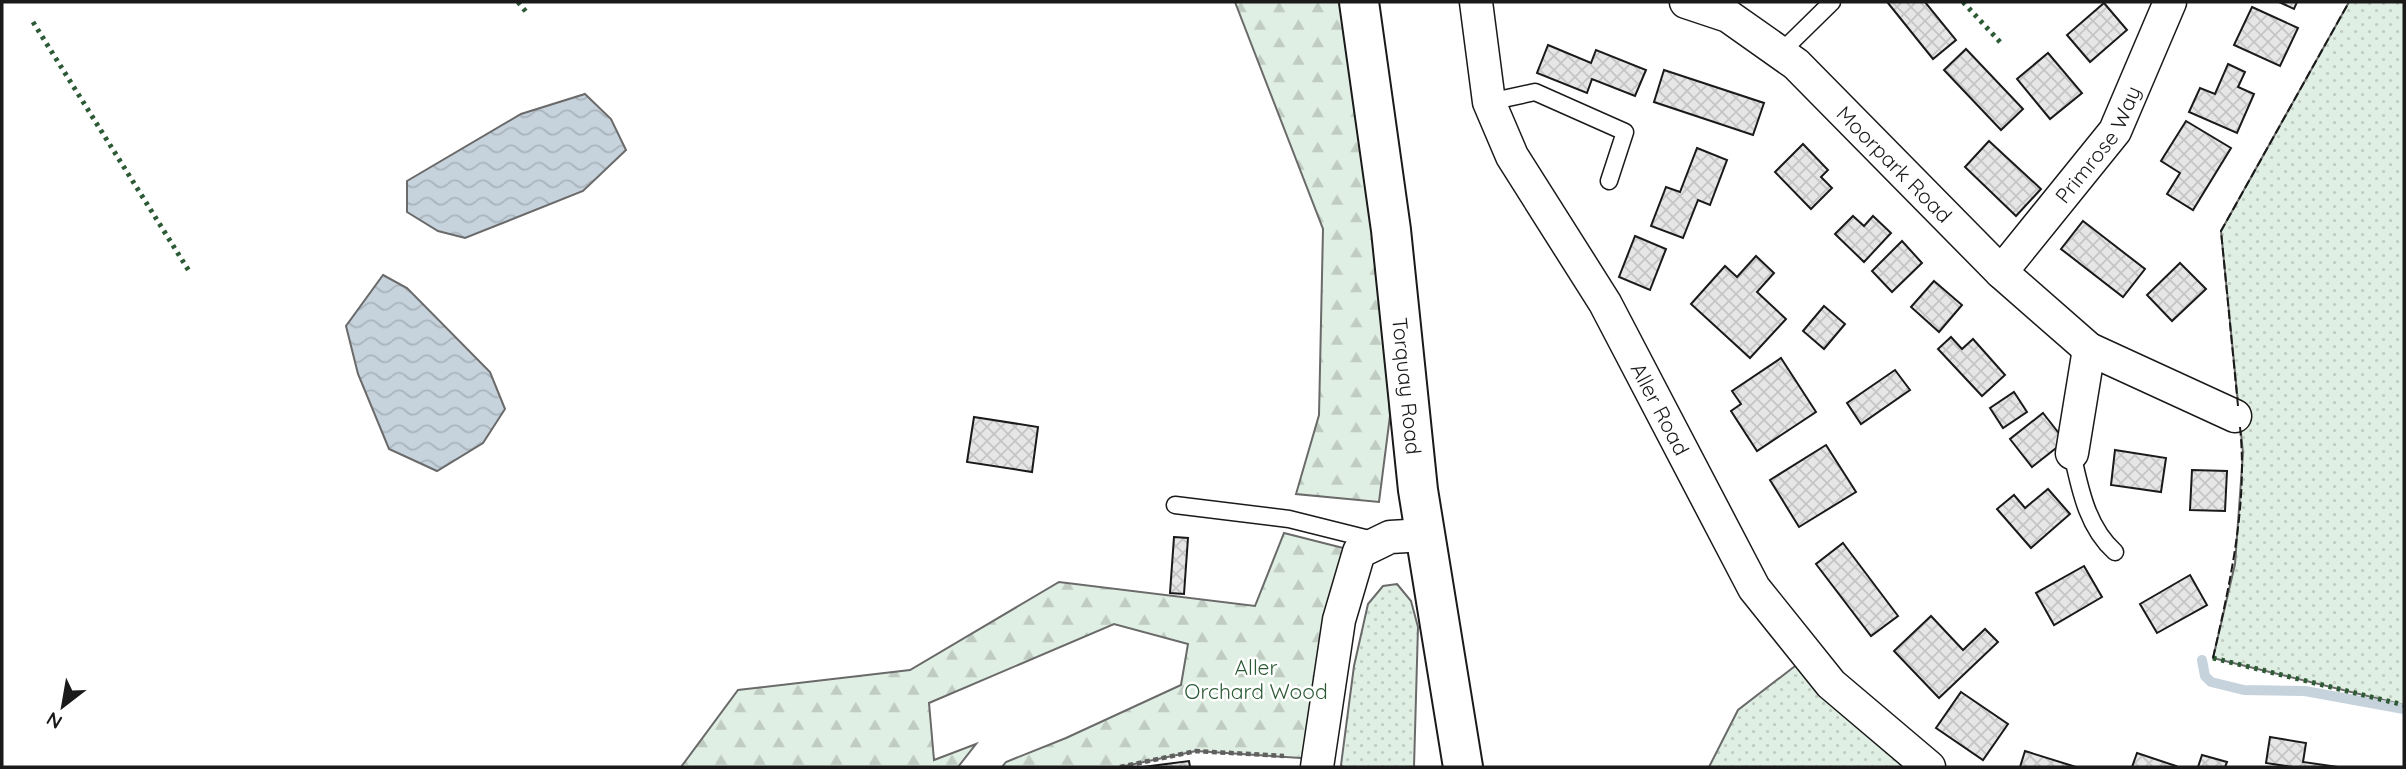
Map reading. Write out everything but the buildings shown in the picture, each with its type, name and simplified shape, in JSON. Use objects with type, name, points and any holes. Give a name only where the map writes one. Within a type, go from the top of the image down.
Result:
[{"type":"street","name":"Torquay Road","points":[[1359,2],[1389,217],[1425,535],[1463,767]]},
{"type":"street","name":"Aller Road","points":[[1476,2],[1489,102],[1512,156],[1605,303],[1754,588],[1830,684],[1929,767]]},
{"type":"street","name":"Moorpark Road","points":[[1686,2],[1728,16],[1796,64],[2001,272],[2088,349],[2235,416]]},
{"type":"street","name":"Primrose Way","points":[[2001,272],[2115,131],[2170,2]]},
{"type":"street","points":[[2073,453],[2088,349]]},
{"type":"street","points":[[1317,763],[1339,620],[1359,552],[1390,537],[1425,535]]},
{"type":"lane","points":[[1780,52],[1832,2]]},
{"type":"lane","points":[[1489,102],[1535,92],[1625,132],[1609,181]]},
{"type":"lane","points":[[2073,453],[2093,526],[2100,538],[2115,552]]},
{"type":"lane","points":[[1175,505],[1289,519],[1380,542]]},
{"type":"path","points":[[1120,767],[1196,751],[1317,763]]},
{"type":"green space","points":[[1235,2],[1359,2],[1367,49],[1390,416],[1379,502],[1296,494],[1319,415],[1323,229]]},
{"type":"green space","points":[[2349,2],[2404,2],[2404,705],[2213,658],[2235,564],[2243,453],[2221,231]]},
{"type":"green space","name":"Aller Orchard Wood","points":[[1284,533],[1359,552],[1316,759],[1196,751],[1120,767],[1002,767],[1006,762],[1066,738],[1181,685],[1188,644],[1114,624],[929,703],[934,760],[976,744],[958,767],[681,767],[738,690],[910,670],[1059,582],[1255,606]]},
{"type":"green space","points":[[1397,584],[1411,601],[1418,627],[1414,767],[1343,767],[1341,765],[1354,666],[1368,604],[1383,586]]},
{"type":"green space","points":[[1808,656],[1931,767],[1709,767],[1738,710]]},
{"type":"water","points":[[585,94],[611,119],[626,150],[583,191],[465,238],[438,231],[407,212],[407,181],[521,114]]},
{"type":"water","points":[[383,275],[407,288],[490,372],[505,409],[483,443],[437,471],[389,449],[358,374],[346,326]]},
{"type":"waterway","points":[[2202,660],[2205,676],[2211,682],[2244,690],[2305,691],[2404,709]]},
{"type":"hedge","points":[[518,2],[527,13]]},
{"type":"hedge","points":[[1963,2],[2001,43]]},
{"type":"hedge","points":[[33,22],[189,271]]},
{"type":"hedge","points":[[2213,658],[2404,705]]},
{"type":"fence","points":[[2238,406],[2221,231],[2349,2]]},
{"type":"fence","points":[[2213,658],[2236,544],[2242,485],[2240,427]]}]
